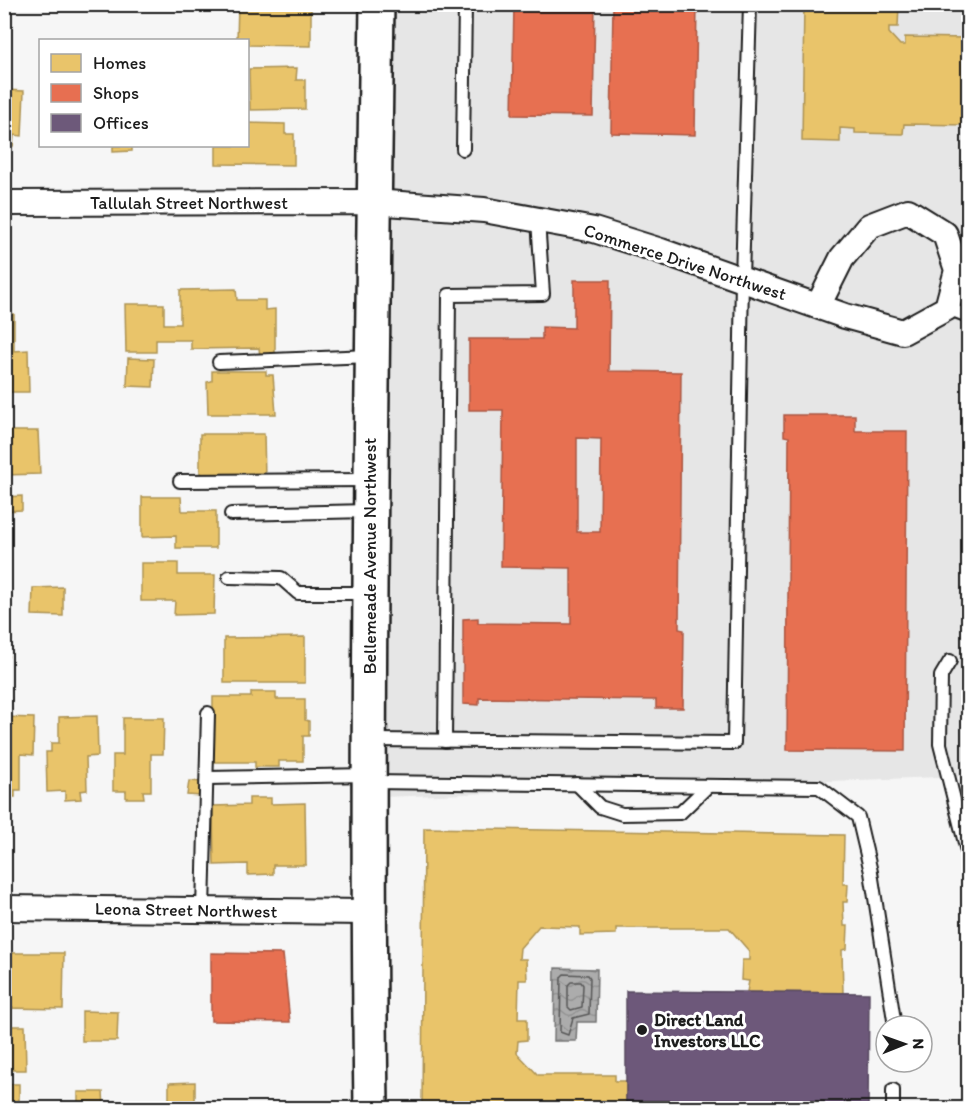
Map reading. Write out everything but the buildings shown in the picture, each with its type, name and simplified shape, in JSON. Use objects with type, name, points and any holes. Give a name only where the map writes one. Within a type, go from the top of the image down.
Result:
[{"type":"street","name":"Bellemeade Avenue Northwest","points":[[371,1108],[368,912],[370,356],[377,4]]},
{"type":"street","name":"Tallulah Street Northwest","points":[[4,203],[373,202]]},
{"type":"street","name":"Commerce Drive Northwest","points":[[373,202],[484,210],[594,230],[818,306],[903,332],[958,312],[957,270],[945,234],[908,211],[869,226],[842,258],[818,306]]},
{"type":"street","name":"Leona Street Northwest","points":[[4,908],[368,912]]},
{"type":"lane","points":[[463,149],[465,4]]},
{"type":"lane","points":[[369,740],[734,743],[742,279],[750,4]]},
{"type":"lane","points":[[446,741],[449,295],[543,294],[538,220]]},
{"type":"lane","points":[[219,362],[370,356]]},
{"type":"lane","points":[[180,481],[370,496]]},
{"type":"lane","points":[[231,513],[370,496]]},
{"type":"lane","points":[[229,577],[281,578],[298,593],[369,593]]},
{"type":"lane","points":[[950,661],[941,676],[940,744],[969,855]]},
{"type":"lane","points":[[203,910],[208,713]]},
{"type":"lane","points":[[207,778],[819,787],[858,817],[870,872],[893,1014]]},
{"type":"lane","points":[[577,784],[600,807],[622,814],[680,813],[708,786]]},
{"type":"lane","points":[[893,1090],[893,1108]]},
{"type":"shaded area","points":[[390,5],[968,5],[968,776],[382,797]]},
{"type":"water","points":[[555,968],[597,969],[596,1022],[577,1022],[576,1041],[554,1041]]},
{"type":"place","name":"Direct Land Investors LLC","points":[[642,1030]]}]
